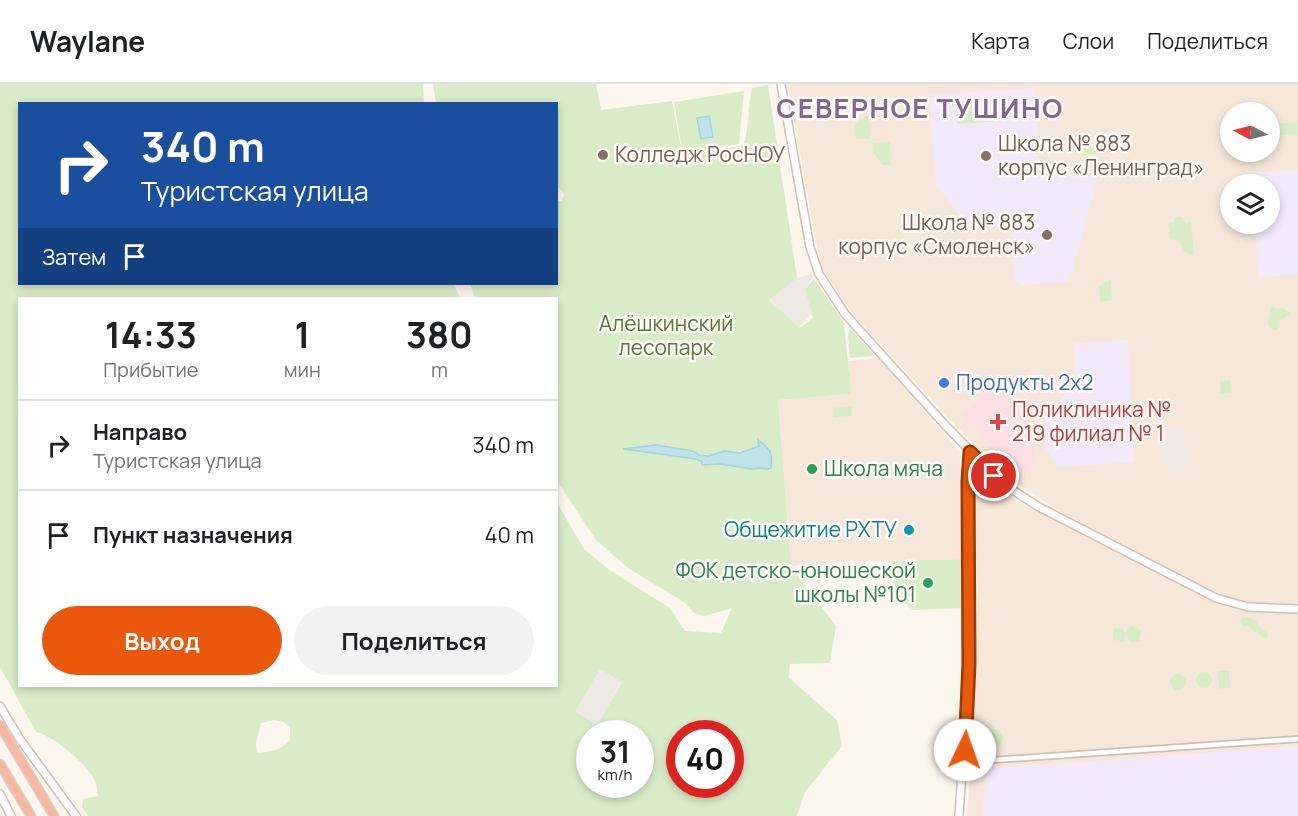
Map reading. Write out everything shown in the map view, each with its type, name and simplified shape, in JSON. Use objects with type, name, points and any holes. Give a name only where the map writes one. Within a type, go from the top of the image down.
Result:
[{"type":"highway","points":[[0,725],[54,816]]},
{"type":"highway","points":[[0,764],[31,816]]},
{"type":"main road","points":[[782,84],[807,231],[819,274],[845,314],[970,452],[1003,484],[1039,507],[1209,595],[1232,604],[1248,607],[1298,609]]},
{"type":"main road","points":[[960,816],[969,664],[968,481],[970,452]]},
{"type":"main road","points":[[0,706],[19,738],[76,816]]},
{"type":"main road","points":[[0,795],[11,816]]},
{"type":"street","points":[[964,762],[1298,739]]},
{"type":"shaded area","points":[[787,84],[1298,84],[1298,604],[1262,605],[1228,598],[1071,518],[1010,479],[973,444],[851,312],[821,267]]},
{"type":"shaded area","name":"Школа № 883 корпус «Ленинград»","points":[[1035,88],[1039,177],[1099,174],[1069,281],[1020,285],[1015,280],[1011,227],[971,230],[936,185],[929,95]]},
{"type":"shaded area","points":[[1298,170],[1298,274],[1259,277],[1256,234],[1280,234],[1280,174],[1256,173]]},
{"type":"shaded area","points":[[811,274],[813,278],[805,289],[818,307],[798,329],[768,298],[797,278]]},
{"type":"shaded area","points":[[1128,340],[1134,462],[1058,467],[1036,434],[1037,427],[1076,381],[1074,343]]},
{"type":"shaded area","points":[[879,358],[960,452],[966,559],[836,562],[791,566],[778,400],[850,394],[848,361]]},
{"type":"shaded area","name":"Поликлиника № 219 филиал № 1","points":[[997,382],[1005,390],[1001,396],[1033,428],[1035,459],[1027,472],[1015,468],[963,415]]},
{"type":"shaded area","points":[[1184,429],[1186,472],[1170,473],[1161,459],[1159,430]]},
{"type":"shaded area","points":[[985,480],[1024,505],[1206,599],[1241,611],[1298,614],[1298,816],[967,816],[978,590],[974,486]]},
{"type":"shaded area","points":[[600,668],[622,681],[600,720],[588,720],[574,712]]},
{"type":"shaded area","points":[[1298,746],[1298,816],[982,816],[987,769]]},
{"type":"green space","name":"Алёшкинский лесопарк","points":[[0,84],[423,84],[424,102],[18,102],[18,285],[454,285],[460,297],[18,297],[18,687],[558,687],[558,505],[584,549],[611,571],[670,608],[685,631],[721,633],[732,608],[704,616],[694,613],[685,603],[628,568],[596,540],[558,483],[558,297],[475,297],[470,285],[558,285],[558,201],[562,201],[564,194],[558,187],[558,102],[436,102],[433,84],[596,84],[601,110],[672,101],[683,156],[744,145],[752,88],[768,85],[797,278],[769,300],[800,328],[813,318],[805,289],[814,279],[844,323],[851,394],[778,400],[791,566],[836,626],[830,663],[790,664],[789,678],[837,720],[842,746],[805,792],[797,816],[88,816],[82,807],[83,799],[98,796],[95,781],[85,767],[69,752],[36,732],[0,667]],"holes":[[[759,441],[763,444],[768,469],[720,464],[703,465],[696,459],[693,451],[699,454],[716,455],[744,451],[759,446]],[[274,720],[284,722],[290,728],[290,740],[283,747],[257,753],[256,743],[261,723]]]},
{"type":"green space","points":[[744,91],[739,144],[683,154],[674,102]]},
{"type":"green space","points":[[992,99],[993,122],[957,124],[956,101]]},
{"type":"green space","points":[[869,113],[870,139],[856,139],[855,125]]},
{"type":"green space","points":[[1298,122],[1298,134],[1280,135],[1280,123]]},
{"type":"green space","points":[[890,142],[891,165],[883,165],[873,153],[872,143]]},
{"type":"green space","points":[[1096,145],[1096,154],[1082,155],[1082,146]]},
{"type":"green space","points":[[1175,217],[1182,217],[1186,224],[1191,221],[1194,255],[1185,253],[1179,241],[1170,239],[1168,224],[1174,222]]},
{"type":"green space","points":[[1111,279],[1112,300],[1100,302],[1099,286]]},
{"type":"green space","points":[[1271,305],[1277,309],[1283,308],[1290,313],[1284,319],[1278,320],[1277,330],[1271,329],[1268,324]]},
{"type":"green space","points":[[850,328],[873,356],[850,358],[848,335]]},
{"type":"green space","points":[[1231,380],[1232,393],[1221,394],[1220,381]]},
{"type":"green space","points":[[851,406],[852,416],[834,417],[833,408]]},
{"type":"green space","name":"ФОК детско-юношеской школы №101","points":[[966,559],[966,566],[961,566],[964,608],[913,610],[892,591],[889,561]]},
{"type":"green space","points":[[1243,617],[1255,619],[1259,627],[1268,633],[1267,638],[1265,639],[1248,626],[1242,626],[1240,621]]},
{"type":"green space","points":[[1131,626],[1141,632],[1139,641],[1130,642],[1127,635],[1124,641],[1113,640],[1113,628],[1124,629],[1126,632]]},
{"type":"green space","points":[[1218,671],[1229,671],[1230,688],[1219,689]]},
{"type":"green space","points":[[1201,672],[1207,672],[1212,680],[1210,686],[1201,688],[1196,683],[1196,677]]},
{"type":"green space","points":[[1175,674],[1181,674],[1186,682],[1184,688],[1175,690],[1170,685],[1170,679]]},
{"type":"green space","points":[[990,729],[998,729],[1003,734],[1001,745],[990,747],[985,742],[985,734]]},
{"type":"water","points":[[709,116],[713,137],[701,139],[697,118]]},
{"type":"water","points":[[758,440],[770,451],[771,468],[752,469],[720,464],[702,465],[702,462],[696,459],[623,449],[656,445],[709,456],[724,451],[740,453],[759,446]]},
{"type":"place","name":"Колледж РосНОУ","points":[[603,155]]},
{"type":"place","name":"Школа № 883 корпус «Ленинград»","points":[[986,156]]},
{"type":"place","name":"Школа № 883 корпус «Смоленск»","points":[[1047,235]]},
{"type":"place","name":"Продукты 2x2","points":[[944,383]]},
{"type":"place","name":"Поликлиника № 219 филиал № 1","points":[[998,422]]},
{"type":"place","name":"Школа мяча","points":[[812,469]]},
{"type":"place","name":"Общежитие РХТУ","points":[[909,530]]},
{"type":"place","name":"ФОК детско-юношеской школы №101","points":[[928,583]]},
{"type":"district","name":"СЕВЕРНОЕ ТУШИНО","points":[[920,109]]},
{"type":"route","points":[[965,750],[970,610],[968,481],[970,452],[994,476]]}]
